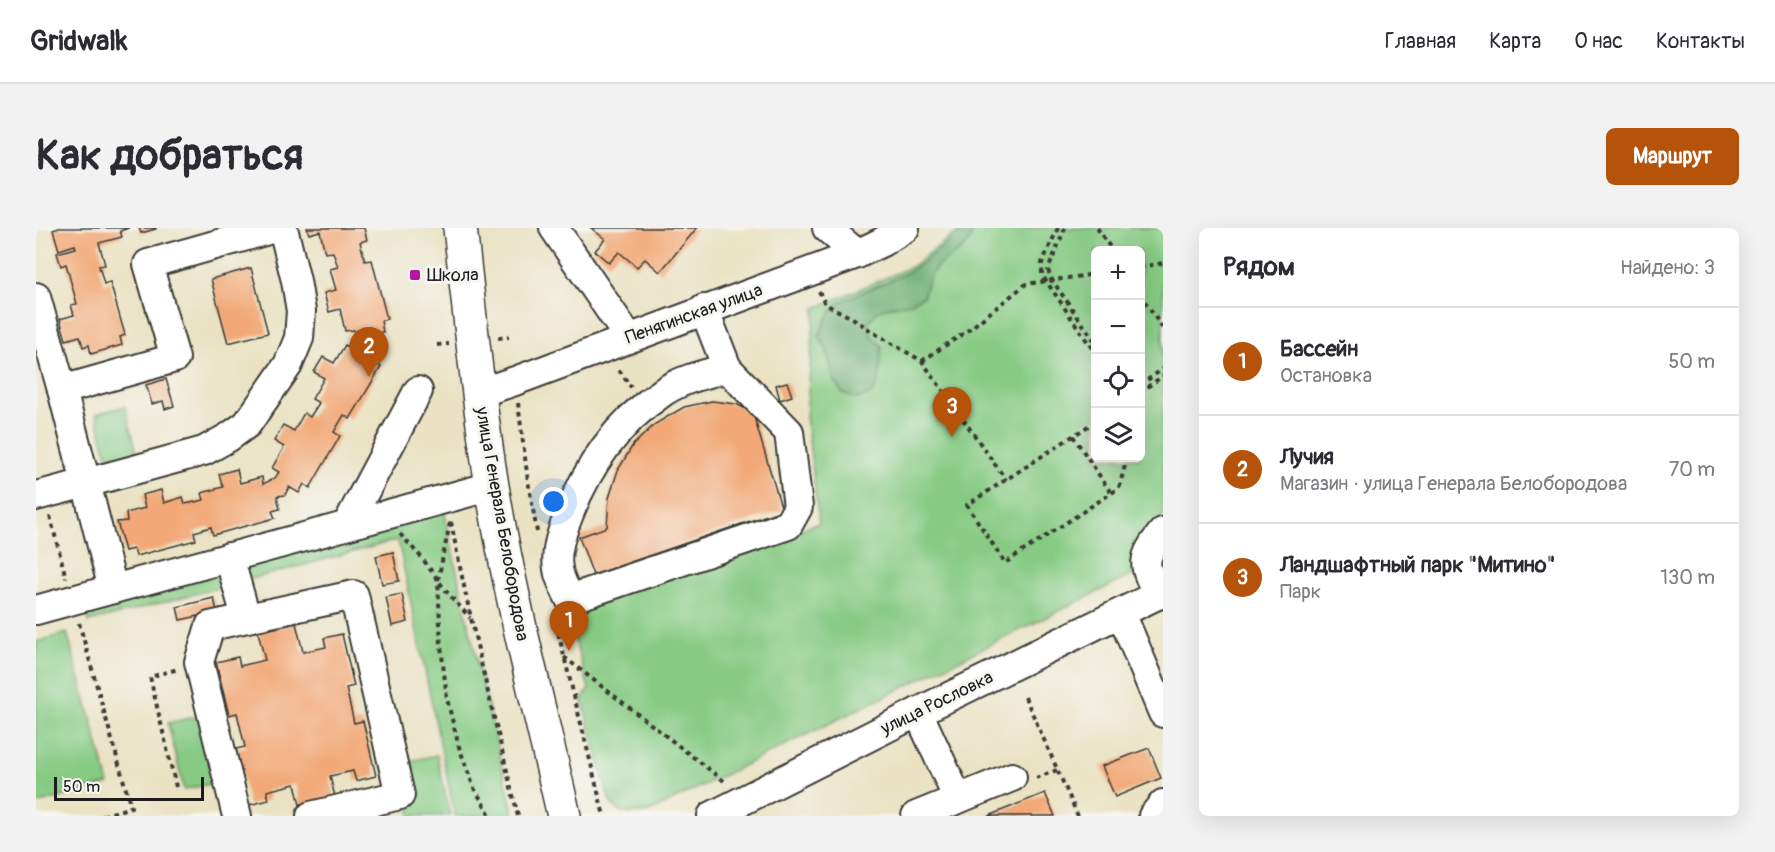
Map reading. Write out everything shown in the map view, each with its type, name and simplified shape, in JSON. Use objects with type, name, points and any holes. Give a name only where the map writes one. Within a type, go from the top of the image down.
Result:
[{"type":"main road","name":"улица Генерала Белобородова","points":[[460,228],[492,486],[514,601],[564,816]]},
{"type":"street","points":[[62,390],[175,358],[148,264],[275,228]]},
{"type":"street","points":[[40,495],[204,451],[247,424],[288,365],[299,338],[301,311],[283,228]]},
{"type":"street","points":[[554,228],[629,338]]},
{"type":"street","points":[[829,228],[857,254]]},
{"type":"street","name":"Пенягинская улица","points":[[479,393],[857,254],[905,228]]},
{"type":"street","points":[[36,297],[113,589]]},
{"type":"street","points":[[704,309],[727,368],[789,432],[798,507],[788,525],[570,599],[558,570],[558,550],[578,490],[604,449],[631,417],[664,391],[694,377],[727,368]]},
{"type":"street","points":[[347,525],[418,391]]},
{"type":"street","points":[[36,610],[492,486]]},
{"type":"street","points":[[1160,594],[1145,569],[1150,548],[1163,532]]},
{"type":"street","points":[[229,557],[246,617]]},
{"type":"street","name":"улица Рословка","points":[[712,816],[1160,594]]},
{"type":"street","points":[[237,816],[199,662],[210,626],[354,595],[400,795],[311,816]]},
{"type":"street","points":[[1121,613],[1163,713]]},
{"type":"street","points":[[918,712],[958,799]]},
{"type":"street","points":[[916,816],[1012,777]]},
{"type":"street","points":[[1154,816],[1163,804]]},
{"type":"path","points":[[1058,228],[1042,263],[1042,275],[1091,348]]},
{"type":"path","points":[[1065,228],[1048,270],[1052,280],[1091,337]]},
{"type":"path","points":[[1097,228],[1109,246]]},
{"type":"path","points":[[1145,266],[1163,263]]},
{"type":"path","points":[[922,361],[967,331],[1026,284],[1091,275]]},
{"type":"path","points":[[821,296],[825,304],[922,361],[1006,480]]},
{"type":"path","points":[[1144,300],[1163,329]]},
{"type":"path","points":[[497,338],[509,337]]},
{"type":"path","points":[[1145,382],[1163,369]]},
{"type":"path","points":[[1145,389],[1163,376]]},
{"type":"path","points":[[1091,424],[967,505],[1005,563],[1119,488],[1126,462]]},
{"type":"path","points":[[1073,436],[1111,493]]},
{"type":"path","points":[[40,495],[131,807],[102,816]]},
{"type":"path","points":[[376,517],[406,540],[471,618]]},
{"type":"path","points":[[489,816],[474,788],[459,747],[447,699],[441,646],[438,580],[450,521],[497,734],[518,816]]},
{"type":"path","points":[[564,657],[724,781]]},
{"type":"path","points":[[176,787],[150,677],[199,662]]},
{"type":"path","points":[[1025,697],[1078,816]]},
{"type":"green space","points":[[962,228],[1163,228],[1163,560],[649,812],[626,813],[617,809],[609,800],[582,699],[589,689],[565,608],[819,523],[806,417],[815,308],[911,267]]},
{"type":"green space","points":[[967,228],[973,228],[968,244],[935,269],[924,296],[910,303],[879,310],[868,322],[872,336],[882,346],[879,380],[872,394],[857,399],[842,393],[833,379],[827,350],[819,337],[833,310],[840,302],[909,272]]},
{"type":"green space","points":[[125,406],[137,452],[108,459],[96,414]]},
{"type":"green space","points":[[444,510],[514,816],[455,816],[398,540],[89,622],[87,611]]},
{"type":"green space","points":[[67,633],[109,784],[36,804],[36,642]]},
{"type":"green space","points":[[198,716],[214,783],[184,790],[168,723]]},
{"type":"green space","points":[[437,755],[450,816],[411,816],[400,763]]},
{"type":"building","points":[[59,228],[129,228],[120,231],[122,237],[99,243],[105,265],[99,266],[104,284],[110,282],[125,335],[120,337],[122,345],[91,354],[89,345],[83,347],[80,336],[66,340],[60,319],[74,315],[71,305],[77,304],[66,264],[61,266],[57,253],[76,248],[75,245],[59,250],[53,230]]},
{"type":"building","points":[[139,228],[156,228],[156,229],[141,233]]},
{"type":"building","points":[[307,228],[364,228],[367,240],[360,242],[365,261],[372,260],[387,319],[381,321],[383,332],[371,334],[372,343],[369,349],[380,356],[376,363],[381,367],[350,419],[344,415],[334,432],[340,436],[310,488],[304,484],[299,493],[289,487],[285,495],[277,496],[280,509],[272,511],[275,518],[213,535],[211,527],[194,532],[196,540],[136,556],[134,549],[125,551],[117,522],[127,521],[126,513],[145,508],[142,495],[161,490],[164,503],[183,497],[185,504],[204,500],[202,493],[223,487],[219,474],[237,469],[240,483],[262,477],[263,484],[275,478],[279,472],[272,468],[284,447],[274,441],[283,425],[294,431],[304,413],[310,417],[319,403],[312,399],[324,378],[314,372],[323,357],[334,363],[345,345],[350,348],[355,341],[354,330],[345,331],[340,309],[329,312],[324,293],[336,290],[330,269],[338,267],[333,252],[325,253],[320,231],[309,234]]},
{"type":"building","points":[[591,228],[697,228],[660,272],[645,259],[637,267],[619,252],[609,263],[595,251],[605,239]]},
{"type":"building","points":[[251,268],[268,333],[228,343],[211,279]]},
{"type":"building","points":[[166,379],[174,406],[165,409],[163,401],[152,404],[146,385]]},
{"type":"building","points":[[787,382],[792,396],[780,400],[776,385]]},
{"type":"building","points":[[712,401],[736,404],[746,409],[754,417],[782,510],[593,575],[579,537],[607,527],[609,498],[618,470],[633,445],[655,424],[684,407]]},
{"type":"building","points":[[393,552],[399,581],[382,584],[376,556]]},
{"type":"building","points":[[402,594],[408,622],[392,626],[386,597]]},
{"type":"building","points":[[214,598],[217,612],[180,620],[177,607]]},
{"type":"building","points":[[296,623],[303,652],[326,647],[324,638],[342,634],[354,686],[346,688],[354,723],[363,721],[376,776],[356,781],[353,771],[330,776],[336,801],[301,809],[295,784],[267,791],[269,800],[249,805],[236,749],[245,747],[237,713],[229,715],[216,662],[238,657],[240,666],[265,660],[258,632]]},
{"type":"building","points":[[1149,748],[1161,778],[1115,797],[1102,766]]},
{"type":"building","points":[[1045,793],[1055,816],[988,816]]},
{"type":"place","name":"Школа","points":[[415,275]]},
{"type":"place","name":"Лучия","points":[[369,377]]},
{"type":"place","name":"Ландшафтный парк \"Митино\"","points":[[952,437]]},
{"type":"place","name":"Бассейн","points":[[569,651]]}]
